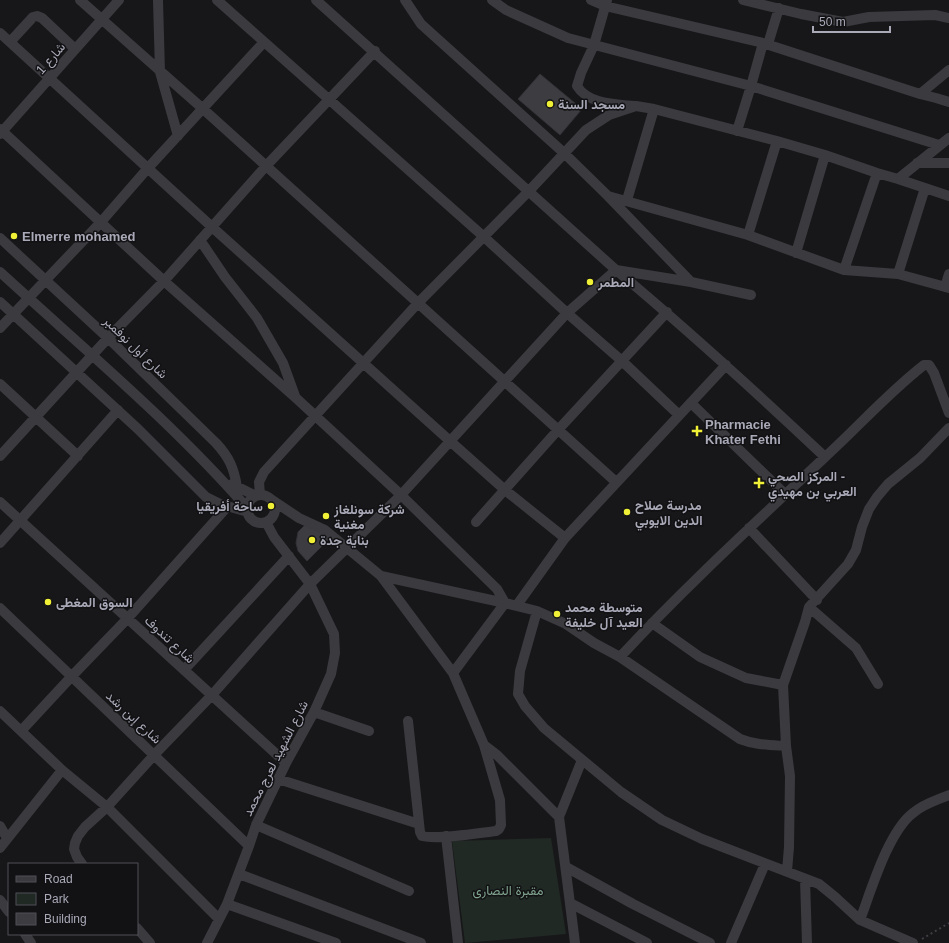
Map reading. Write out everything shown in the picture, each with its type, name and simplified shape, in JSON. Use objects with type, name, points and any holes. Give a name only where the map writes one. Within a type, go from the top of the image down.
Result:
[{"type":"street","points":[[80,0],[418,303],[557,431],[616,482]]},
{"type":"street","name":"شارع 1","points":[[1,131],[119,0]]},
{"type":"street","points":[[158,0],[160,72],[178,136]]},
{"type":"street","points":[[217,0],[483,236],[679,414]]},
{"type":"street","points":[[316,0],[616,270],[667,312],[825,457]]},
{"type":"street","points":[[405,0],[421,24],[564,153],[691,282]]},
{"type":"street","points":[[492,0],[506,10],[568,38],[751,86],[939,145]]},
{"type":"street","points":[[591,0],[765,44],[949,102]]},
{"type":"street","points":[[742,0],[843,22],[876,17],[935,15],[949,18]]},
{"type":"street","points":[[606,3],[594,45],[577,86],[582,93],[593,100],[654,109],[778,141],[949,196]]},
{"type":"street","points":[[737,131],[778,8]]},
{"type":"street","points":[[10,42],[33,17],[37,16],[42,18],[75,50]]},
{"type":"street","points":[[0,33],[212,227],[450,441],[505,490],[565,538]]},
{"type":"street","points":[[0,328],[101,222],[202,108],[264,42]]},
{"type":"street","points":[[0,456],[92,355],[164,281],[266,166],[375,52]]},
{"type":"street","points":[[920,94],[949,70]]},
{"type":"street","points":[[258,496],[261,475],[418,303],[529,191],[586,130],[609,115],[636,106]]},
{"type":"street","points":[[627,200],[654,109]]},
{"type":"street","points":[[1,131],[164,281],[296,398],[401,495],[497,589],[506,603]]},
{"type":"street","points":[[898,179],[949,138]]},
{"type":"street","points":[[748,235],[778,141]]},
{"type":"street","points":[[796,253],[825,155]]},
{"type":"street","points":[[917,163],[949,163]]},
{"type":"street","points":[[844,270],[877,173]]},
{"type":"street","points":[[898,274],[925,188]]},
{"type":"street","points":[[608,196],[627,200],[748,235],[844,270],[898,274],[947,288],[949,274]]},
{"type":"street","name":"شارع أول نوفمبر","points":[[0,238],[108,338],[224,452],[235,474],[236,487]]},
{"type":"street","points":[[200,240],[225,277],[257,318],[283,363],[296,398]]},
{"type":"street","points":[[616,270],[691,282],[751,295]]},
{"type":"street","points":[[81,863],[74,849],[74,843],[85,827],[107,807],[155,754],[212,695],[310,584],[401,495],[567,313],[616,270]]},
{"type":"street","points":[[0,272],[151,409],[221,478],[248,510]]},
{"type":"street","points":[[0,302],[118,410],[206,497],[216,503],[248,510]]},
{"type":"street","points":[[476,522],[557,431],[667,312]]},
{"type":"street","points":[[517,605],[565,538],[726,365]]},
{"type":"street","points":[[620,657],[652,623],[749,528],[883,400],[924,365],[929,365],[934,373],[949,413]]},
{"type":"street","points":[[0,384],[78,456]]},
{"type":"street","points":[[691,402],[785,494]]},
{"type":"street","points":[[0,543],[118,410]]},
{"type":"street","points":[[787,871],[789,847],[790,776],[786,746],[783,685],[809,608],[848,564],[856,550],[862,527],[869,510],[877,497],[888,484],[920,458],[949,428]]},
{"type":"street","points":[[221,478],[236,487],[258,496],[269,497],[300,518],[325,530],[381,576],[453,673],[484,745],[500,800],[501,825],[499,829],[496,831],[446,836],[422,836],[419,824],[408,721]]},
{"type":"street","points":[[258,496],[250,501],[248,510],[249,516],[255,521],[262,523],[285,517],[300,518]]},
{"type":"street","points":[[268,521],[275,513],[272,500]]},
{"type":"street","name":"شارع تندوف","points":[[0,502],[286,763]]},
{"type":"street","points":[[21,731],[128,618],[228,506]]},
{"type":"street","name":"شارع الشهيد لعرج محمد","points":[[212,940],[219,919],[227,904],[239,874],[256,825],[286,763],[314,712],[331,674],[335,653],[334,634],[310,584],[274,537],[268,521]]},
{"type":"street","points":[[749,528],[817,600]]},
{"type":"street","points":[[184,670],[289,556]]},
{"type":"street","points":[[381,576],[517,605],[537,611],[566,624],[594,643],[620,657],[740,739],[761,744],[786,746]]},
{"type":"street","points":[[453,673],[506,603]]},
{"type":"street","name":"شارع إبن رشد","points":[[0,608],[155,754],[249,846]]},
{"type":"street","points":[[809,608],[856,648],[878,684]]},
{"type":"street","points":[[537,611],[520,672],[518,694],[525,706],[544,728],[621,792],[662,820],[702,839],[765,864],[787,871],[805,880],[819,884],[860,920],[900,940],[918,941]]},
{"type":"street","points":[[652,623],[700,657],[746,678],[783,685]]},
{"type":"street","points":[[0,711],[62,770],[107,807],[219,919]]},
{"type":"street","points":[[314,712],[369,731]]},
{"type":"street","points":[[484,745],[497,755],[560,817]]},
{"type":"street","points":[[575,943],[560,817],[582,760]]},
{"type":"street","points":[[0,848],[62,770]]},
{"type":"street","points":[[278,779],[419,824]]},
{"type":"street","points":[[860,920],[876,875],[898,830],[913,812],[928,804],[949,796]]},
{"type":"street","points":[[256,825],[409,891]]},
{"type":"street","points":[[0,826],[7,838]]},
{"type":"street","points":[[446,836],[458,943]]},
{"type":"street","points":[[731,943],[765,864]]},
{"type":"street","points":[[566,866],[633,904],[710,943]]},
{"type":"street","points":[[239,874],[421,943]]},
{"type":"street","points":[[805,880],[807,943]]},
{"type":"street","points":[[0,900],[8,911]]},
{"type":"street","points":[[570,903],[647,943]]},
{"type":"street","points":[[227,904],[336,943]]},
{"type":"street","points":[[138,929],[150,943]]},
{"type":"path","points":[[918,941],[949,923]]},
{"type":"green space","name":"مقبرة النصارى","points":[[551,838],[566,934],[465,943],[452,841]]},
{"type":"building","name":"مسجد السنة","points":[[540,74],[582,109],[560,135],[518,99]]},
{"type":"building","name":"بناية جدة","points":[[306,524],[330,538],[307,561],[298,551],[296,543],[298,532]]},
{"type":"place","name":"مسجد السنة","points":[[550,104]]},
{"type":"place","name":"Elmerre mohamed","points":[[14,236]]},
{"type":"place","name":"المطمر","points":[[590,282]]},
{"type":"place","name":"Pharmacie Khater Fethi","points":[[697,431]]},
{"type":"place","name":"المركز الصحي - العربي بن مهيدي","points":[[759,483]]},
{"type":"place","name":"ساحة أفريقيا","points":[[271,506]]},
{"type":"place","name":"مدرسة صلاح الدين الايوبي","points":[[627,512]]},
{"type":"place","name":"شركة سونلغاز مغنية","points":[[326,516]]},
{"type":"place","name":"بناية جدة","points":[[312,540]]},
{"type":"place","name":"السوق المغطى","points":[[48,602]]},
{"type":"place","name":"متوسطة محمد العيد آل خليفة","points":[[557,614]]}]
